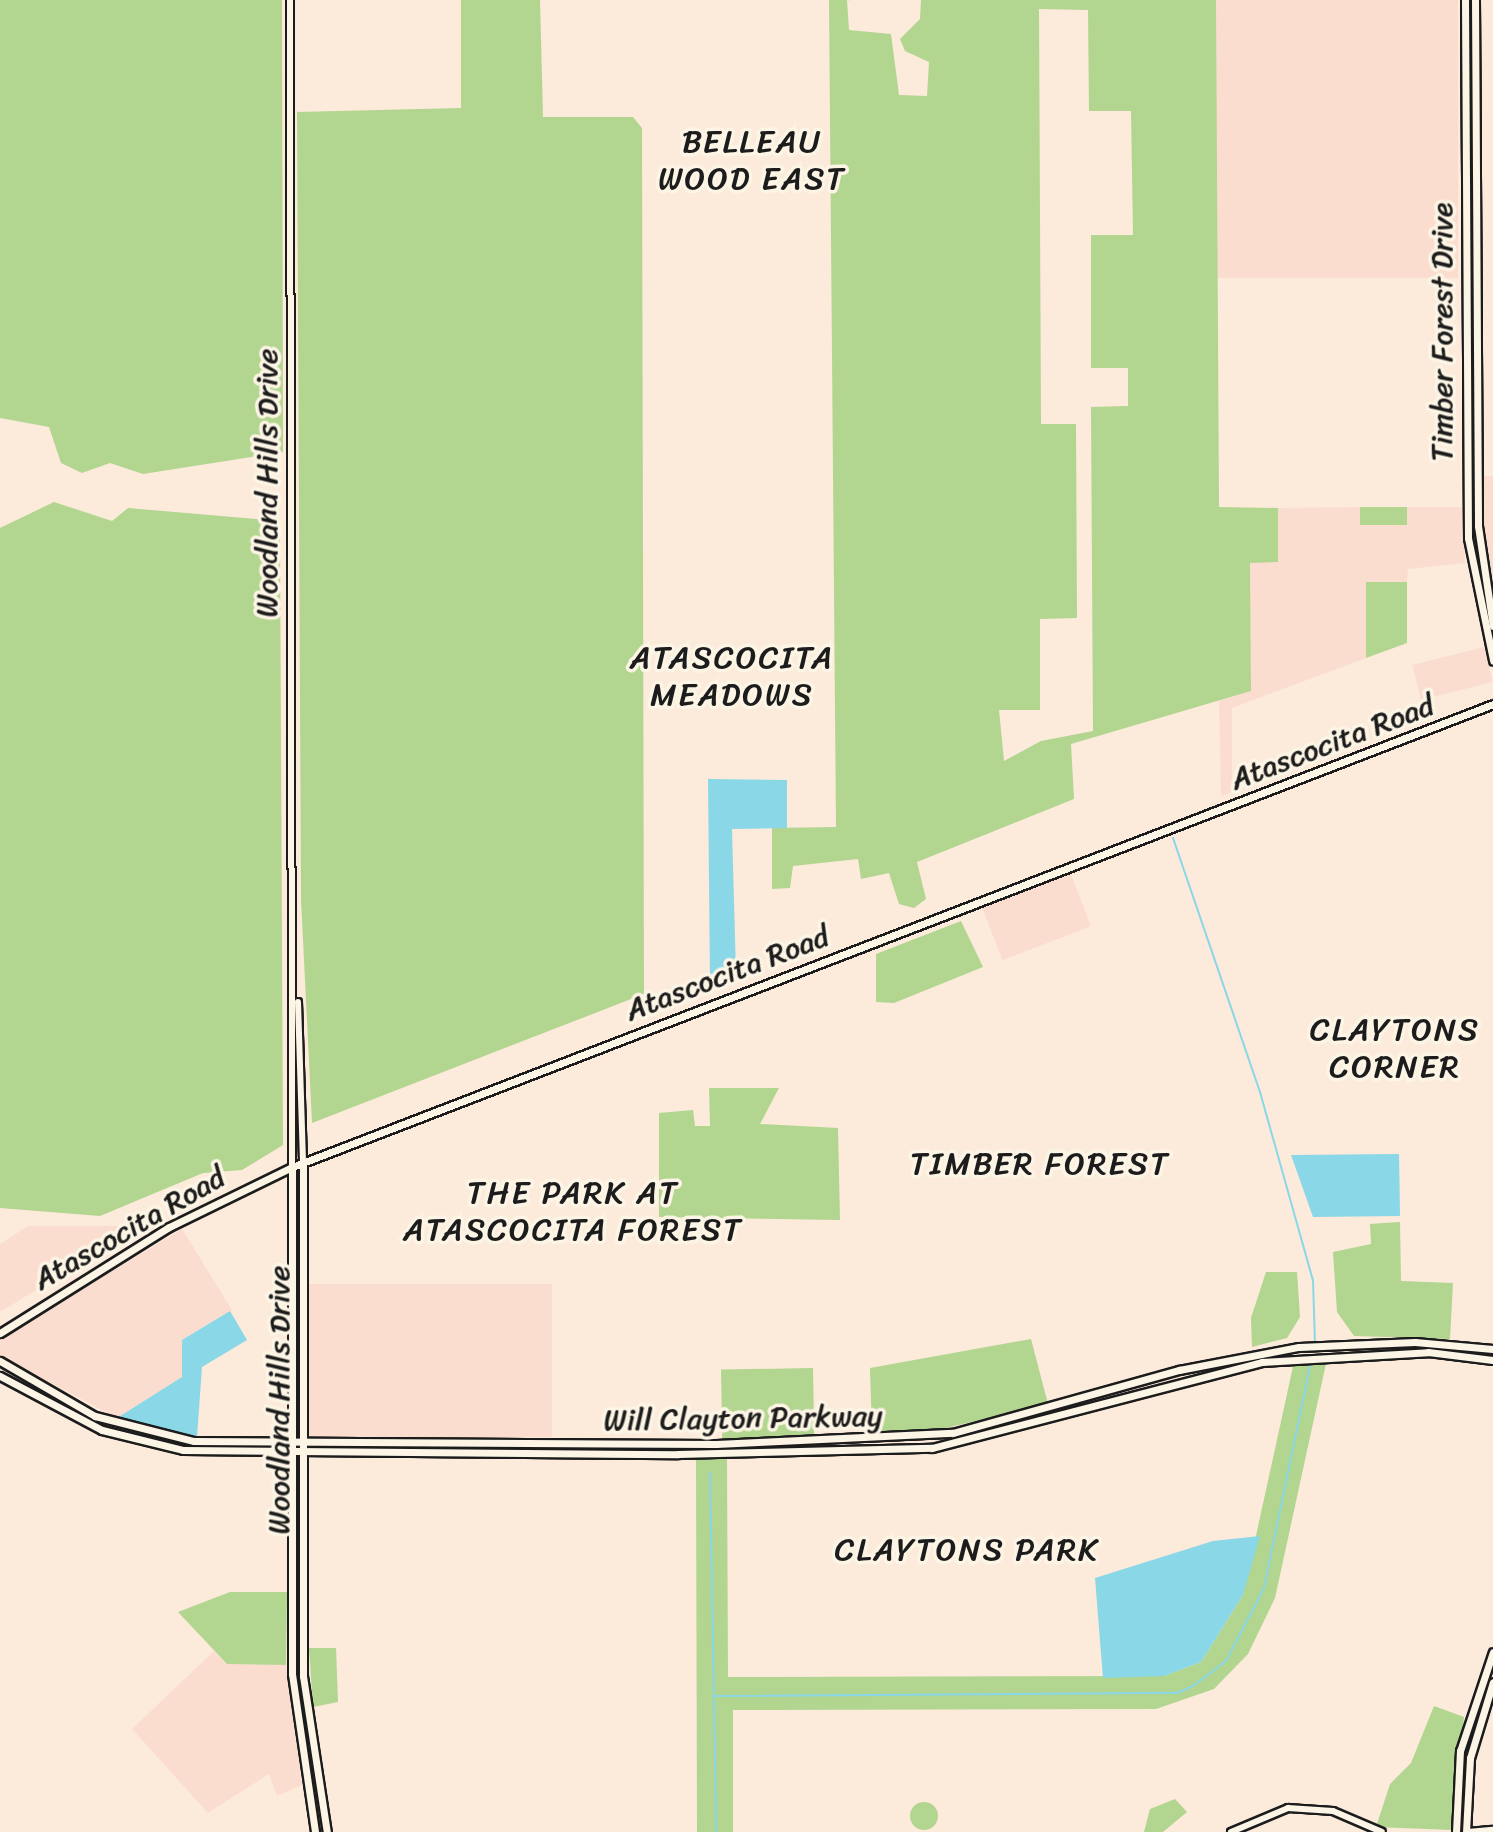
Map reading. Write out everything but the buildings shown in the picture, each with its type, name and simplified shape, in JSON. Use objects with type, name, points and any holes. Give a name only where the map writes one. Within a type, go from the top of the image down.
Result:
[{"type":"main road","name":"Timber Forest Drive","points":[[1465,0],[1469,553],[1493,660]]},
{"type":"main road","name":"Timber Forest Drive","points":[[1475,0],[1478,526],[1493,626]]},
{"type":"main road","points":[[1465,55],[1475,55]]},
{"type":"main road","points":[[1465,98],[1476,98]]},
{"type":"main road","points":[[1466,271],[1477,271]]},
{"type":"main road","name":"Atascocita Road","points":[[0,1333],[174,1224],[292,1167],[1493,704]]},
{"type":"main road","name":"Woodland Hills Drive","points":[[303,1163],[303,1676],[327,1832]]},
{"type":"main road","name":"Woodland Hills Drive","points":[[292,1167],[292,1674],[315,1832]]},
{"type":"main road","points":[[292,1341],[303,1343]]},
{"type":"main road","points":[[1360,1343],[1360,1352]]},
{"type":"main road","name":"Will Clayton Parkway","points":[[0,1361],[68,1405],[128,1428],[207,1442],[784,1443],[944,1434],[1032,1420],[1171,1372],[1307,1346],[1360,1343],[1493,1349]]},
{"type":"main road","name":"Will Clayton Parkway","points":[[0,1376],[49,1407],[140,1442],[292,1453],[784,1452],[947,1445],[1174,1382],[1304,1358],[1360,1352],[1493,1360]]},
{"type":"main road","points":[[1171,1372],[1174,1382]]},
{"type":"main road","points":[[944,1434],[947,1445]]},
{"type":"main road","points":[[489,1443],[489,1454]]},
{"type":"main road","points":[[580,1443],[580,1453]]},
{"type":"main road","points":[[784,1443],[784,1452]]},
{"type":"main road","points":[[1456,1832],[1460,1751],[1493,1652]]},
{"type":"main road","points":[[1467,1832],[1470,1758],[1493,1682]]},
{"type":"street","name":"Woodland Hills Drive","points":[[290,0],[295,966],[292,1167]]},
{"type":"street","name":"Woodland Hills Drive","points":[[295,966],[303,1163]]},
{"type":"street","points":[[1231,1832],[1275,1810],[1311,1808],[1382,1832]]},
{"type":"street","points":[[1467,1832],[1493,1830]]},
{"type":"shaded area","points":[[1216,0],[1458,0],[1458,278],[1216,278]]},
{"type":"shaded area","points":[[1482,476],[1493,476],[1493,612],[1483,553]]},
{"type":"shaded area","points":[[1360,507],[1360,525],[1406,525],[1407,507],[1463,507],[1465,563],[1408,569],[1407,582],[1366,582],[1366,658],[1232,708],[1232,792],[1221,796],[1219,701],[1251,691],[1250,562],[1278,562],[1278,508]]},
{"type":"shaded area","points":[[1484,647],[1493,682],[1421,700],[1412,665]]},
{"type":"shaded area","points":[[1071,874],[1091,926],[1002,960],[982,908]]},
{"type":"shaded area","points":[[28,1226],[126,1226],[131,1232],[0,1312],[0,1244]]},
{"type":"shaded area","points":[[182,1229],[232,1310],[182,1340],[182,1377],[117,1418],[0,1356],[0,1339]]},
{"type":"shaded area","points":[[306,1284],[552,1284],[552,1437],[306,1437]]},
{"type":"shaded area","points":[[214,1651],[227,1664],[286,1665],[302,1785],[277,1796],[269,1774],[208,1813],[132,1729]]},
{"type":"green space","points":[[0,0],[282,0],[283,452],[143,474],[110,463],[82,473],[61,463],[49,427],[0,418]]},
{"type":"green space","points":[[461,0],[540,0],[543,117],[633,117],[642,128],[644,994],[312,1123],[301,899],[297,112],[461,108]]},
{"type":"green space","points":[[829,0],[847,0],[849,30],[891,34],[899,95],[927,96],[929,62],[905,51],[900,39],[920,19],[921,0],[1216,0],[1219,507],[1278,508],[1278,562],[1250,563],[1251,691],[1071,744],[1074,799],[917,862],[926,899],[914,908],[899,904],[889,873],[861,879],[858,859],[793,866],[790,888],[772,889],[772,828],[836,827]],"holes":[[[1039,9],[1088,10],[1089,111],[1131,111],[1133,235],[1091,235],[1091,368],[1128,368],[1128,406],[1091,407],[1093,731],[1041,741],[1004,761],[999,710],[1040,710],[1040,619],[1077,618],[1076,424],[1041,424]]]},
{"type":"green space","points":[[54,502],[112,521],[128,508],[257,519],[280,538],[283,1145],[242,1170],[203,1173],[100,1216],[0,1208],[0,528]]},
{"type":"green space","points":[[1360,507],[1407,507],[1407,525],[1360,525]]},
{"type":"green space","points":[[1366,582],[1407,582],[1407,643],[1366,658]]},
{"type":"green space","points":[[961,921],[983,967],[894,1003],[876,1002],[876,954]]},
{"type":"green space","points":[[709,1088],[779,1088],[760,1124],[838,1128],[840,1220],[659,1217],[659,1113],[693,1110],[695,1126],[710,1126]]},
{"type":"green space","points":[[1400,1222],[1401,1281],[1453,1283],[1450,1339],[1354,1336],[1337,1312],[1333,1252],[1371,1244],[1370,1224]]},
{"type":"green space","points":[[1266,1272],[1297,1272],[1300,1317],[1287,1338],[1252,1347],[1251,1318]]},
{"type":"green space","points":[[1031,1339],[1048,1404],[937,1430],[872,1434],[870,1368]]},
{"type":"green space","points":[[1327,1359],[1275,1598],[1248,1654],[1214,1689],[1156,1709],[733,1710],[733,1832],[697,1832],[696,1457],[727,1457],[728,1677],[1164,1676],[1201,1662],[1243,1595],[1294,1362]]},
{"type":"green space","points":[[813,1368],[814,1437],[722,1439],[721,1370]]},
{"type":"green space","points":[[230,1592],[287,1592],[286,1665],[227,1664],[178,1612]]},
{"type":"green space","points":[[309,1648],[336,1648],[338,1702],[313,1707]]},
{"type":"green space","points":[[1434,1706],[1464,1717],[1451,1830],[1376,1827],[1390,1784],[1411,1763]]},
{"type":"green space","points":[[1175,1799],[1187,1812],[1163,1832],[1144,1832],[1150,1809]]},
{"type":"green space","points":[[924,1802],[934,1806],[938,1816],[934,1826],[924,1830],[914,1826],[910,1816],[914,1806]]},
{"type":"water","points":[[708,779],[787,780],[787,828],[732,829],[736,974],[710,984]]},
{"type":"water","points":[[1399,1154],[1400,1216],[1313,1217],[1291,1155]]},
{"type":"water","points":[[230,1311],[247,1340],[202,1367],[197,1437],[117,1418],[182,1377],[182,1340]]},
{"type":"water","points":[[1260,1536],[1243,1595],[1201,1662],[1164,1676],[1103,1678],[1095,1578],[1213,1541]]},
{"type":"waterway","points":[[1173,838],[1260,1092],[1313,1280],[1315,1344]]},
{"type":"waterway","points":[[714,1696],[1177,1693],[1193,1686],[1226,1661],[1264,1588],[1311,1361]]},
{"type":"waterway","points":[[710,1473],[716,1832]]},
{"type":"district","name":"BELLEAU WOOD EAST","points":[[752,162]]},
{"type":"district","name":"ATASCOCITA MEADOWS","points":[[732,678]]},
{"type":"district","name":"CLAYTONS CORNER","points":[[1395,1050]]},
{"type":"district","name":"TIMBER FOREST","points":[[1040,1164]]},
{"type":"district","name":"THE PARK AT ATASCOCITA FOREST","points":[[573,1212]]},
{"type":"district","name":"CLAYTONS PARK","points":[[967,1550]]}]
